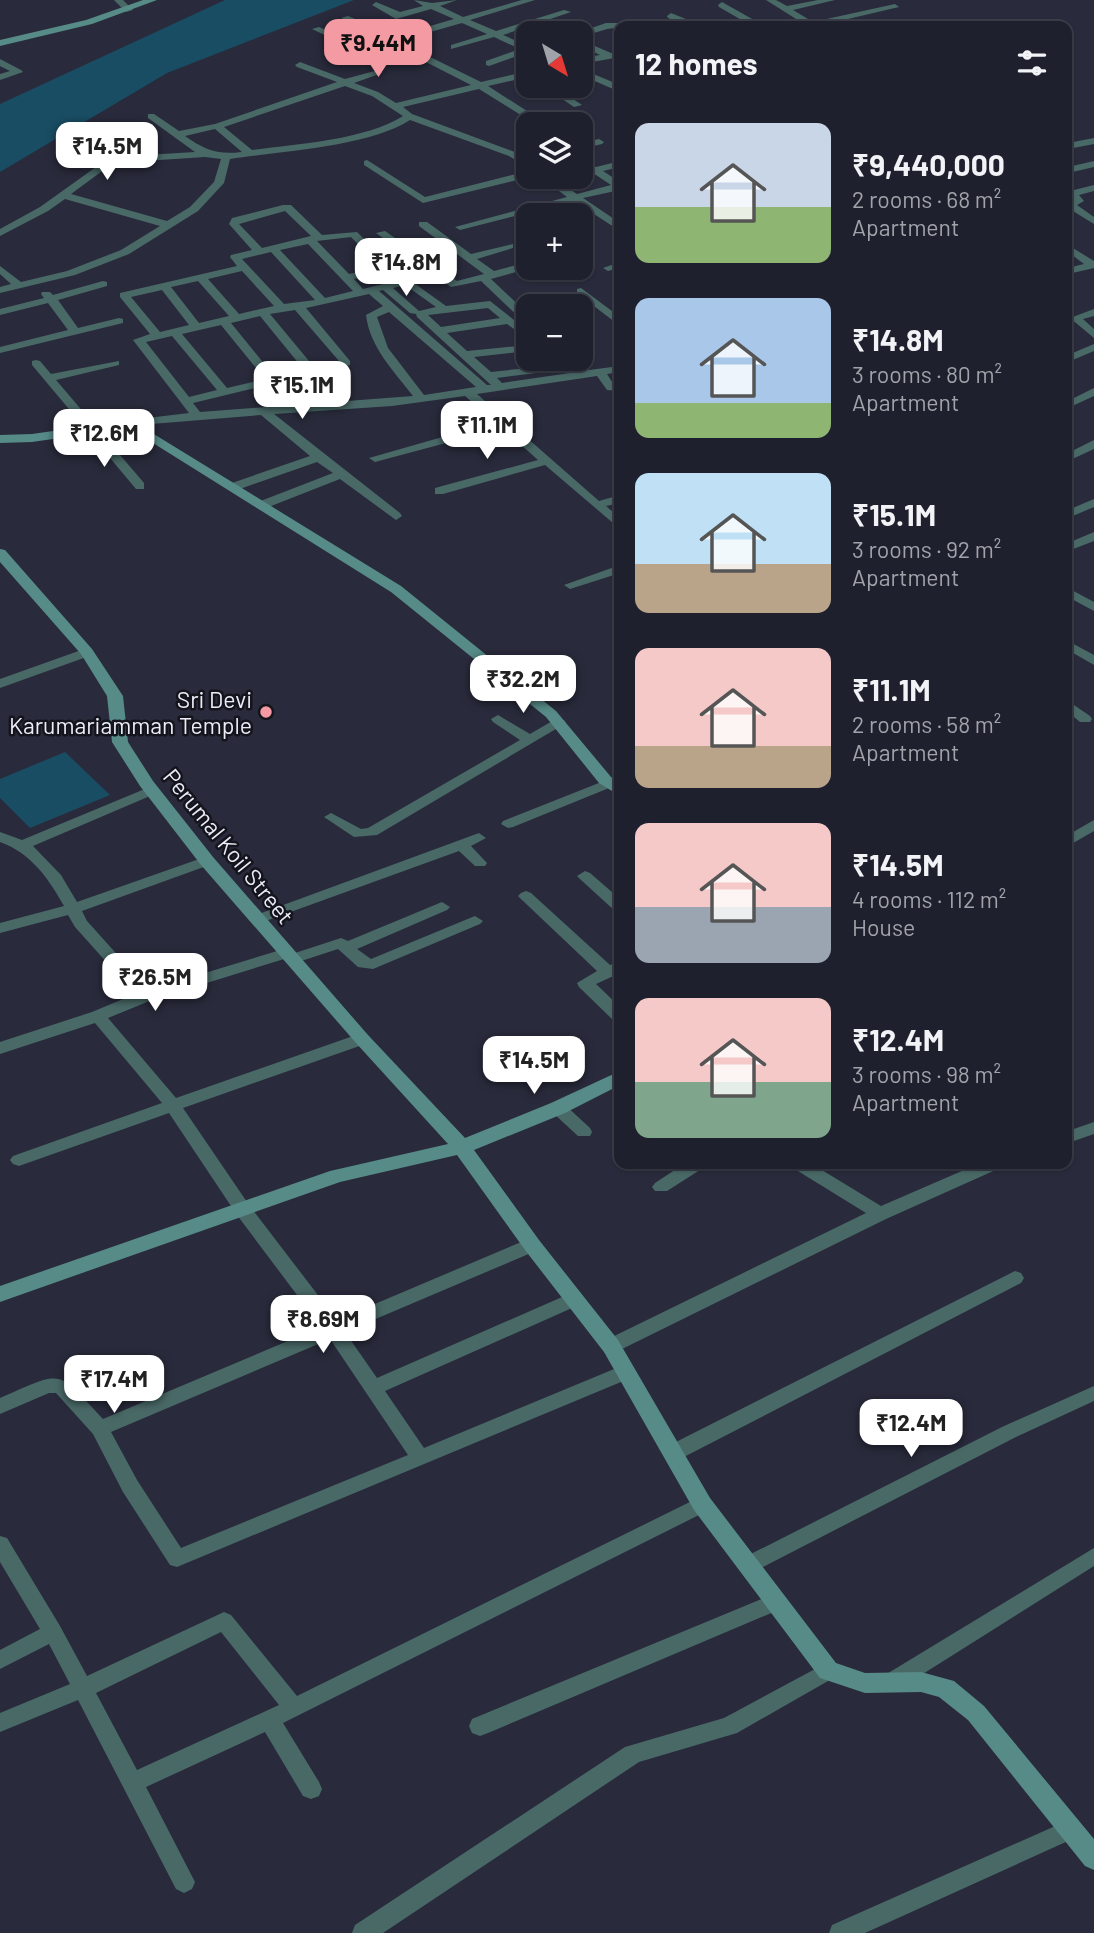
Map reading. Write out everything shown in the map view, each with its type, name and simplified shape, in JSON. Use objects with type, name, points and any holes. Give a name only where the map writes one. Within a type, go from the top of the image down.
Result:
[{"type":"main road","points":[[0,43],[129,10],[152,0]]},
{"type":"main road","points":[[0,439],[131,424],[396,589],[559,723],[614,787]]},
{"type":"main road","name":"Perumal Koil Street","points":[[0,552],[87,652],[114,696],[120,742],[152,790],[207,860],[362,1039],[462,1147],[531,1245],[611,1346],[702,1504],[828,1671]]},
{"type":"main road","points":[[0,1294],[337,1176],[462,1147],[558,1108],[614,1080]]},
{"type":"main road","points":[[828,1671],[865,1683],[921,1682],[946,1688],[976,1713],[1094,1858]]},
{"type":"street","points":[[118,0],[129,10]]},
{"type":"street","points":[[418,0],[516,44]]},
{"type":"street","points":[[376,5],[398,16],[453,0]]},
{"type":"street","points":[[395,39],[531,0]]},
{"type":"street","points":[[770,0],[803,21]]},
{"type":"street","points":[[785,9],[831,0]]},
{"type":"street","points":[[833,21],[895,7]]},
{"type":"street","points":[[722,8],[748,21]]},
{"type":"street","points":[[454,47],[567,12]]},
{"type":"street","points":[[671,16],[683,21]]},
{"type":"street","points":[[345,18],[395,39],[522,112]]},
{"type":"street","points":[[593,30],[614,26]]},
{"type":"street","points":[[316,29],[390,62],[419,55]]},
{"type":"street","points":[[593,48],[608,55]]},
{"type":"street","points":[[488,63],[516,53]]},
{"type":"street","points":[[593,58],[614,54]]},
{"type":"street","points":[[0,62],[22,74],[0,77]]},
{"type":"street","points":[[300,65],[375,94],[409,116],[516,157]]},
{"type":"street","points":[[180,134],[217,126],[379,71]]},
{"type":"street","points":[[395,106],[516,77]]},
{"type":"street","points":[[593,77],[614,86]]},
{"type":"street","points":[[566,98],[577,105]]},
{"type":"street","points":[[150,116],[180,134],[205,154]]},
{"type":"street","points":[[0,233],[44,209],[106,164],[129,159],[205,154],[226,157],[365,134],[402,124],[409,116]]},
{"type":"street","points":[[217,126],[250,153]]},
{"type":"street","points":[[1072,145],[1094,141]]},
{"type":"street","points":[[593,143],[599,142]]},
{"type":"street","points":[[0,290],[71,273],[125,252],[194,209],[219,183],[226,157]]},
{"type":"street","points":[[367,163],[424,200],[516,177]]},
{"type":"street","points":[[1072,169],[1094,164]]},
{"type":"street","points":[[594,170],[614,165]]},
{"type":"street","points":[[594,170],[614,183]]},
{"type":"street","points":[[460,227],[614,187]]},
{"type":"street","points":[[1072,191],[1094,188]]},
{"type":"street","points":[[563,189],[614,225]]},
{"type":"street","points":[[1072,193],[1079,201],[1072,204]]},
{"type":"street","points":[[63,195],[168,225]]},
{"type":"street","points":[[258,250],[234,224],[236,220],[287,207],[346,278],[391,307],[486,390]]},
{"type":"street","points":[[1072,207],[1094,221]]},
{"type":"street","points":[[423,224],[468,258],[516,307]]},
{"type":"street","points":[[381,233],[451,284],[490,278],[516,269]]},
{"type":"street","points":[[281,308],[235,257],[272,247],[353,234],[386,267],[382,271],[346,278]]},
{"type":"street","points":[[468,258],[509,246]]},
{"type":"street","points":[[272,247],[322,301]]},
{"type":"street","points":[[1072,251],[1093,265]]},
{"type":"street","points":[[1072,270],[1093,265]]},
{"type":"street","points":[[157,335],[124,295],[243,268]]},
{"type":"street","points":[[0,269],[19,285]]},
{"type":"street","points":[[200,277],[272,380]]},
{"type":"street","points":[[34,282],[51,299],[75,332]]},
{"type":"street","points":[[197,416],[139,340],[412,282],[441,305]]},
{"type":"street","points":[[0,312],[103,284]]},
{"type":"street","points":[[164,285],[196,327]]},
{"type":"street","points":[[384,287],[414,311]]},
{"type":"street","points":[[581,291],[614,318]]},
{"type":"street","points":[[500,387],[421,315],[484,303],[494,306],[516,325]]},
{"type":"street","points":[[187,401],[346,363],[298,306]]},
{"type":"street","points":[[391,307],[371,315],[372,322],[378,339],[421,399]]},
{"type":"street","points":[[1072,319],[1094,312]]},
{"type":"street","points":[[263,313],[312,372]]},
{"type":"street","points":[[439,331],[510,320]]},
{"type":"street","points":[[1072,320],[1094,335]]},
{"type":"street","points":[[0,350],[119,321]]},
{"type":"street","points":[[174,331],[223,391]]},
{"type":"street","points":[[1072,357],[1094,346]]},
{"type":"street","points":[[465,355],[516,354]]},
{"type":"street","points":[[36,363],[140,486]]},
{"type":"street","points":[[49,378],[115,363]]},
{"type":"street","points":[[488,376],[586,374],[614,370]]},
{"type":"street","points":[[538,371],[540,375]]},
{"type":"street","points":[[583,371],[586,374]]},
{"type":"street","points":[[600,372],[614,387]]},
{"type":"street","points":[[131,424],[197,416],[421,399],[486,390],[540,375]]},
{"type":"street","points":[[1072,403],[1094,391]]},
{"type":"street","points":[[468,392],[544,462],[614,520]]},
{"type":"street","points":[[263,411],[396,516]]},
{"type":"street","points":[[376,458],[502,424]]},
{"type":"street","points":[[1072,454],[1094,444]]},
{"type":"street","points":[[233,487],[319,457]]},
{"type":"street","points":[[439,492],[544,462]]},
{"type":"street","points":[[262,505],[342,474]]},
{"type":"street","points":[[597,505],[614,501]]},
{"type":"street","points":[[1072,512],[1094,503]]},
{"type":"street","points":[[1072,546],[1094,536]]},
{"type":"street","points":[[570,585],[614,571]]},
{"type":"street","points":[[1072,594],[1094,607]]},
{"type":"street","points":[[1072,647],[1094,661]]},
{"type":"street","points":[[0,684],[87,652]]},
{"type":"street","points":[[1072,708],[1085,719]]},
{"type":"street","points":[[498,719],[530,740]]},
{"type":"street","points":[[331,817],[359,834],[372,832],[559,723]]},
{"type":"street","points":[[508,824],[614,787]]},
{"type":"street","points":[[23,845],[152,790]]},
{"type":"street","points":[[1072,839],[1094,824]]},
{"type":"street","points":[[0,837],[23,845],[56,878],[80,923],[146,996]]},
{"type":"street","points":[[258,919],[479,838]]},
{"type":"street","points":[[461,844],[480,863]]},
{"type":"street","points":[[0,928],[73,909],[207,860]]},
{"type":"street","points":[[585,876],[614,903]]},
{"type":"street","points":[[526,896],[614,969],[585,984],[614,1011]]},
{"type":"street","points":[[348,947],[442,907]]},
{"type":"street","points":[[0,1048],[97,1016],[146,996],[335,942],[348,947],[364,963],[373,964],[475,920]]},
{"type":"street","points":[[97,1016],[173,1106],[243,1210],[333,1329],[419,1456]]},
{"type":"street","points":[[19,1160],[362,1039]]},
{"type":"street","points":[[558,1108],[584,1132]]},
{"type":"street","points":[[1072,1136],[1094,1128]]},
{"type":"street","points":[[661,1187],[689,1169]]},
{"type":"street","points":[[807,1169],[880,1214]]},
{"type":"street","points":[[611,1346],[880,1214],[984,1169]]},
{"type":"street","points":[[100,1429],[333,1329],[432,1290],[531,1245]]},
{"type":"street","points":[[673,1453],[1014,1278]]},
{"type":"street","points":[[373,1388],[575,1299]]},
{"type":"street","points":[[0,1406],[57,1384],[100,1429],[130,1486],[177,1559],[626,1372]]},
{"type":"street","points":[[748,1565],[1009,1432],[1094,1393]]},
{"type":"street","points":[[132,1783],[294,1708],[702,1504]]},
{"type":"street","points":[[3,1554],[53,1632],[184,1882]]},
{"type":"street","points":[[890,1684],[1094,1556]]},
{"type":"street","points":[[480,1726],[776,1602]]},
{"type":"street","points":[[0,1723],[82,1689],[224,1621],[294,1708]]},
{"type":"street","points":[[0,1660],[53,1632]]},
{"type":"street","points":[[363,1933],[633,1754],[729,1726],[828,1671]]},
{"type":"street","points":[[269,1720],[311,1789]]},
{"type":"street","points":[[840,1933],[1071,1829]]},
{"type":"water","points":[[225,0],[354,0],[167,73],[0,172],[0,104]]},
{"type":"water","points":[[65,752],[110,795],[30,828],[0,798],[0,779]]},
{"type":"place","name":"Sri Devi Karumariamman Temple","points":[[266,712]]}]
